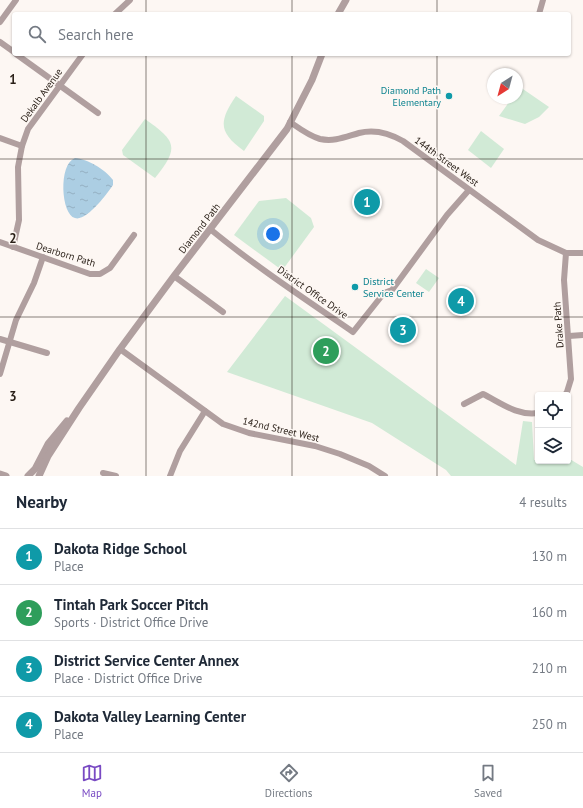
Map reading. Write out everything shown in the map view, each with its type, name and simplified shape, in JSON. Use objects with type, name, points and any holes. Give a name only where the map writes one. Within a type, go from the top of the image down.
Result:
[{"type":"street","points":[[0,22],[16,0]]},
{"type":"street","points":[[117,12],[130,0]]},
{"type":"street","points":[[339,12],[346,0]]},
{"type":"street","points":[[540,12],[543,0]]},
{"type":"street","points":[[0,42],[12,51]]},
{"type":"street","points":[[19,56],[98,113]]},
{"type":"street","name":"Dekalb Avenue","points":[[12,247],[19,220],[18,167],[22,146],[28,129],[82,56]]},
{"type":"street","name":"Diamond Path","points":[[39,476],[48,456],[120,349],[210,229],[268,156],[290,122],[312,80],[321,56]]},
{"type":"street","name":"144th Street West","points":[[290,122],[308,134],[327,140],[340,139],[372,131],[391,135],[403,141],[538,240],[566,253],[583,253]]},
{"type":"street","points":[[0,138],[22,146]]},
{"type":"street","name":"District Office Drive","points":[[210,229],[228,244],[353,332],[384,293],[392,290],[447,216],[469,190]]},
{"type":"street","name":"Dearborn Path","points":[[0,242],[90,274],[100,274],[110,268],[134,236]]},
{"type":"street","name":"Drake Path","points":[[566,253],[564,280],[571,379],[567,392]]},
{"type":"street","points":[[0,374],[16,320],[34,283],[43,257]]},
{"type":"street","points":[[174,276],[223,312]]},
{"type":"street","points":[[569,336],[583,335]]},
{"type":"street","points":[[0,339],[47,353]]},
{"type":"street","name":"142nd Street West","points":[[120,349],[223,424],[249,434],[315,446],[340,454],[369,466],[385,476]]},
{"type":"street","points":[[464,404],[483,394],[517,412],[535,413]]},
{"type":"street","name":"Diamond Path","points":[[28,476],[35,469],[48,444],[79,408]]},
{"type":"street","points":[[170,476],[180,451],[205,411]]},
{"type":"street","points":[[104,473],[116,476]]},
{"type":"street","points":[[0,474],[6,476]]},
{"type":"green space","points":[[523,89],[549,107],[539,117],[525,124],[499,116],[508,104],[523,104]]},
{"type":"green space","points":[[236,96],[264,116],[264,121],[244,151],[236,145],[226,133],[224,126],[226,113]]},
{"type":"green space","points":[[145,119],[163,133],[171,145],[171,152],[168,159],[155,178],[123,155],[122,150]]},
{"type":"green space","points":[[481,131],[504,149],[491,168],[468,150]]},
{"type":"green space","points":[[286,198],[311,218],[314,227],[284,268],[279,268],[234,235],[259,201]]},
{"type":"green space","points":[[426,269],[439,278],[429,292],[416,283]]},
{"type":"green space","points":[[285,296],[516,465],[523,421],[532,422],[535,464],[571,464],[571,460],[583,467],[583,476],[451,476],[446,470],[372,423],[227,372]]},
{"type":"water","points":[[75,158],[85,160],[96,165],[113,180],[113,185],[102,200],[85,216],[80,218],[75,218],[70,215],[64,199],[63,189],[66,169],[70,162]]},
{"type":"place","name":"Diamond Path Elementary","points":[[449,96]]},
{"type":"place","name":"Dakota Ridge School","points":[[367,202]]},
{"type":"place","name":"District Service Center","points":[[355,287]]},
{"type":"place","name":"Dakota Valley Learning Center","points":[[461,301]]},
{"type":"place","name":"District Service Center Annex","points":[[403,330]]},
{"type":"place","name":"Tintah Park Soccer Pitch","points":[[326,351]]}]
